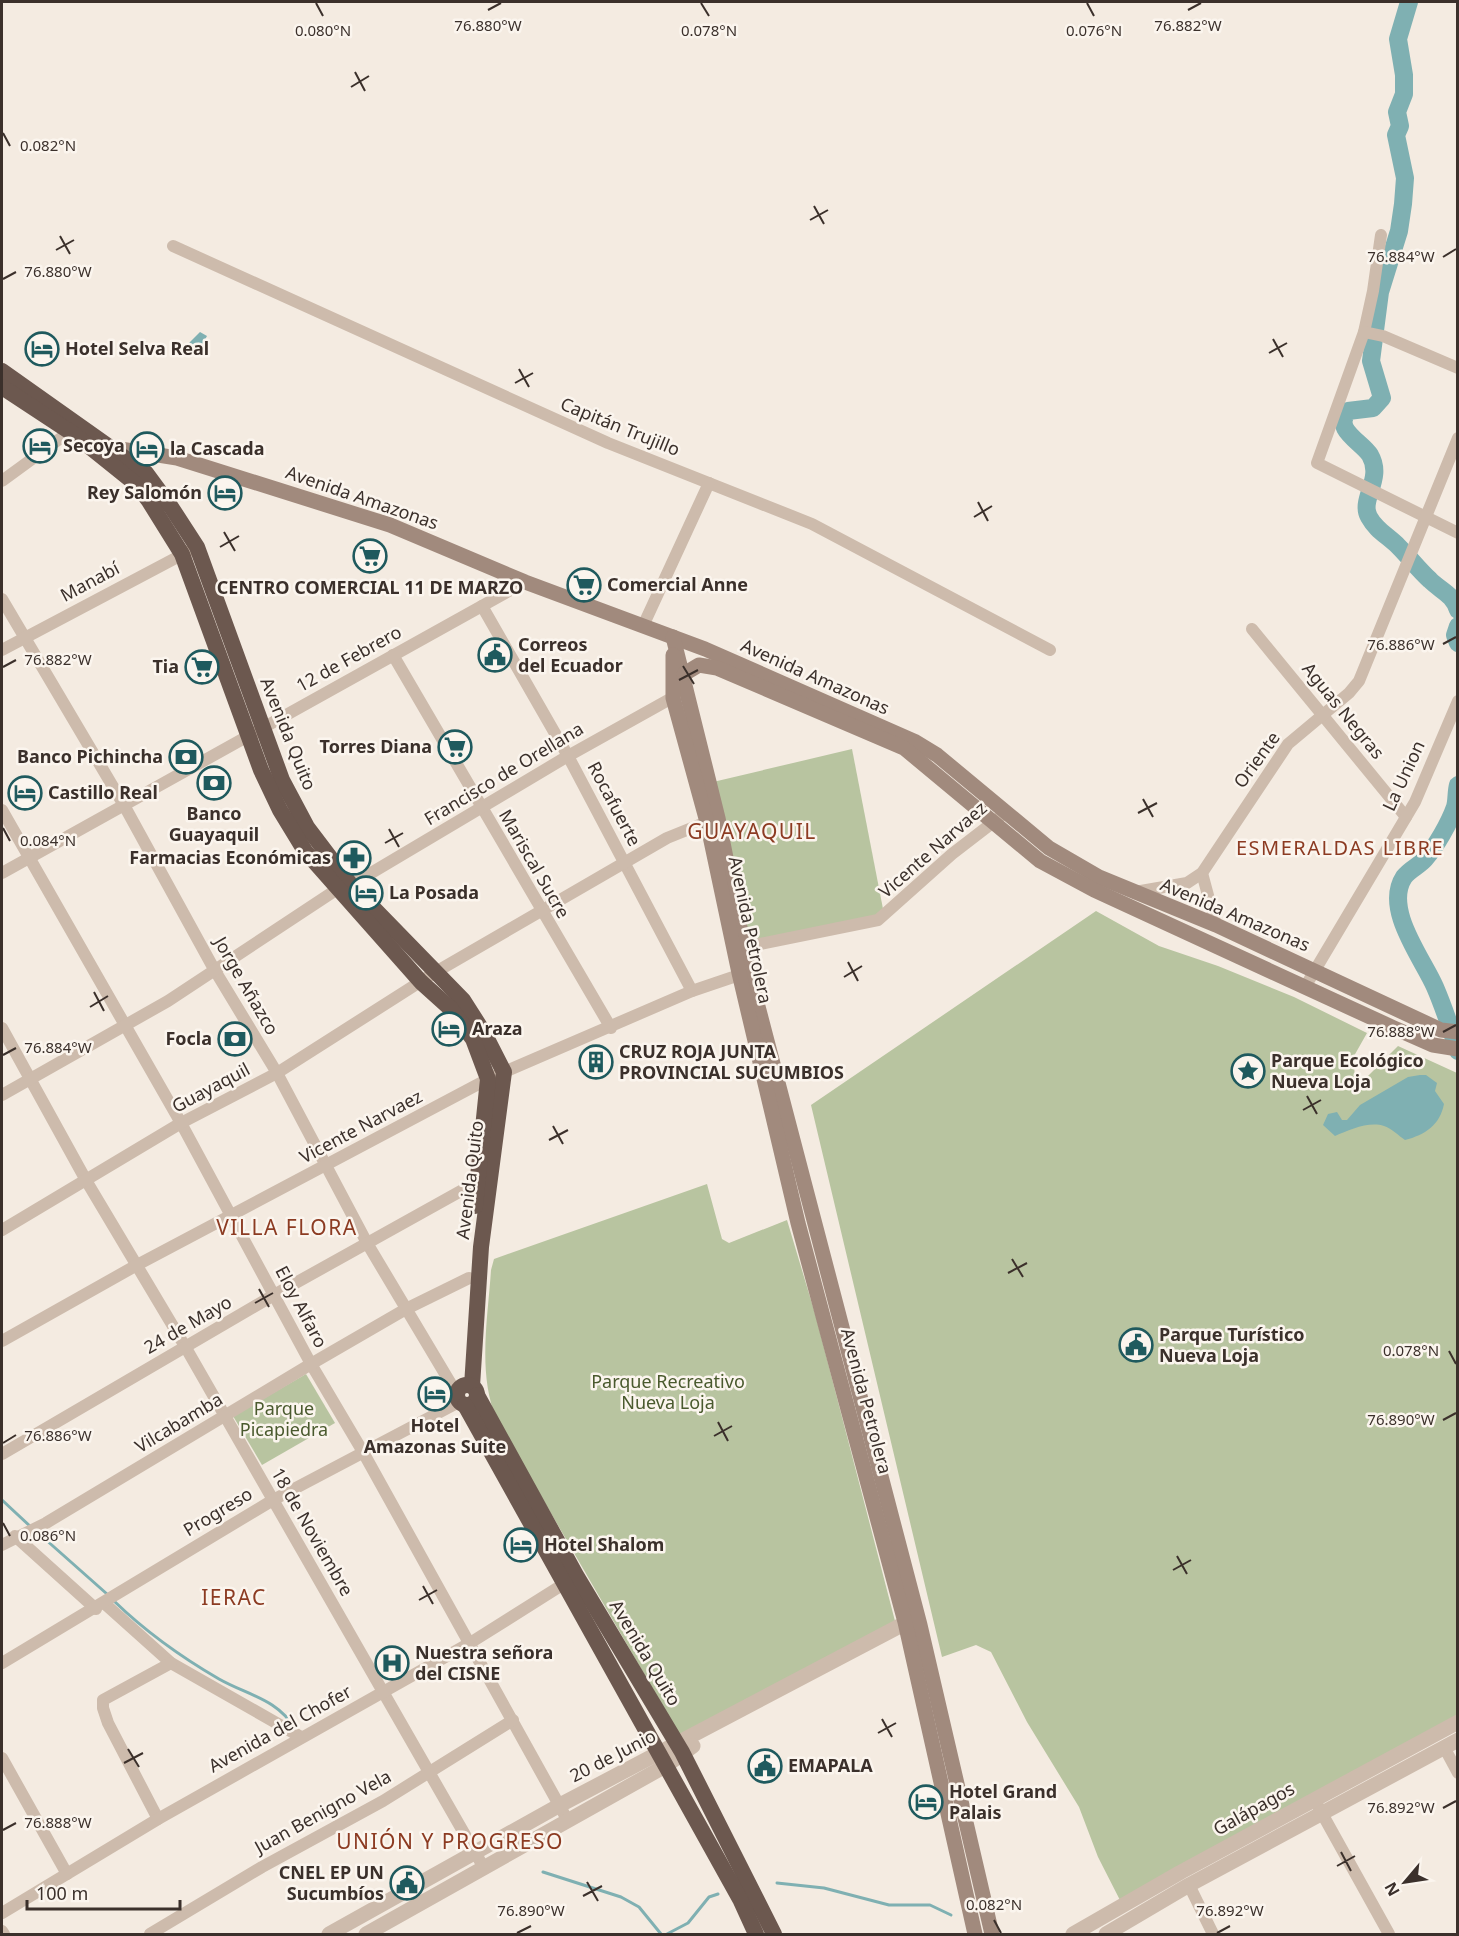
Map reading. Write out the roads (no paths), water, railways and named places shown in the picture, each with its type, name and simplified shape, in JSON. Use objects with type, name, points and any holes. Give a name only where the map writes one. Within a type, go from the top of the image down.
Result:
[{"type":"highway","name":"Avenida Quito","points":[[2,371],[114,448],[146,473],[189,551],[256,730],[307,827],[345,887],[427,977],[473,1039],[488,1079],[481,1247],[466,1394]]},
{"type":"highway","name":"Avenida Quito","points":[[2,387],[69,432],[136,484],[189,551]]},
{"type":"highway","name":"Avenida Quito","points":[[427,977],[463,1000],[484,1033],[504,1072],[483,1183],[469,1278],[466,1394],[570,1580],[740,1899],[756,1935]]},
{"type":"highway","name":"Avenida Quito","points":[[570,1580],[680,1748],[774,1935]]},
{"type":"main road","name":"Avenida Amazonas","points":[[114,448],[177,458],[390,525],[525,582],[673,637],[914,741],[937,755],[1049,848],[1131,892],[1216,926],[1315,970],[1441,1030],[1458,1032]]},
{"type":"main road","name":"Avenida Petrolera","points":[[673,637],[685,682],[798,1223],[912,1623],[992,1935]]},
{"type":"main road","name":"Avenida Petrolera","points":[[673,637],[673,698],[712,820],[745,947],[744,972]]},
{"type":"main road","name":"Avenida Amazonas","points":[[685,682],[699,665],[717,668],[904,748],[1040,861],[1094,890],[1433,1046],[1458,1049]]},
{"type":"main road","name":"Avenida Petrolera","points":[[912,1623],[975,1935]]},
{"type":"street","points":[[1381,235],[1373,291],[1372,334],[1317,463],[1366,490],[1458,533]]},
{"type":"street","name":"Capitán Trujillo","points":[[173,246],[516,403],[812,524],[1050,650]]},
{"type":"street","points":[[1372,334],[1458,368]]},
{"type":"street","points":[[2,481],[69,432]]},
{"type":"street","points":[[1426,519],[1458,438]]},
{"type":"street","points":[[643,626],[709,483]]},
{"type":"street","name":"Oriente","points":[[1202,873],[1279,756],[1359,681],[1368,665],[1398,579],[1426,519]]},
{"type":"street","name":"Manabí","points":[[2,650],[189,551]]},
{"type":"street","name":"12 de Febrero","points":[[2,873],[125,807],[256,730],[525,582]]},
{"type":"street","name":"Jorge Añazco","points":[[2,599],[125,807],[214,969],[277,1073],[367,1243],[406,1309],[466,1394]]},
{"type":"street","name":"Rocafuerte","points":[[482,606],[568,756],[692,991]]},
{"type":"street","name":"Aguas Negras","points":[[1252,629],[1406,817]]},
{"type":"street","name":"Mariscal Sucre","points":[[393,655],[541,912],[611,1028]]},
{"type":"street","name":"Francisco de Orellana","points":[[2,1095],[126,1026],[345,887],[568,756],[673,698],[685,682]]},
{"type":"street","name":"La Union","points":[[1305,987],[1406,817],[1458,701]]},
{"type":"street","name":"Eloy Alfaro","points":[[2,810],[232,1215],[311,1364],[363,1452],[568,1821]]},
{"type":"street","name":"Vicente Narvaez","points":[[745,947],[878,920],[952,854],[993,824],[1005,811]]},
{"type":"street","name":"Guayaquil","points":[[2,1230],[87,1182],[181,1124],[277,1073],[427,977],[666,838],[712,820]]},
{"type":"street","points":[[1131,892],[1187,883],[1202,873],[1216,926]]},
{"type":"street","name":"Vicente Narvaez","points":[[2,1341],[137,1265],[488,1079],[611,1028],[692,991],[744,972]]},
{"type":"street","name":"18 de Noviembre","points":[[2,1028],[87,1182],[186,1348],[477,1851],[484,1868]]},
{"type":"street","name":"24 de Mayo","points":[[2,1454],[274,1295],[367,1243],[483,1183]]},
{"type":"street","name":"Vilcabamba","points":[[2,1545],[15,1536],[46,1523],[406,1309],[469,1278]]},
{"type":"street","name":"Progreso","points":[[2,1663],[273,1500],[466,1394]]},
{"type":"street","points":[[15,1536],[171,1663],[301,1737]]},
{"type":"street","name":"Avenida del Chofer","points":[[2,1912],[158,1819],[470,1643],[570,1580]]},
{"type":"street","name":"20 de Junio","points":[[366,1935],[568,1821],[680,1748],[912,1623]]},
{"type":"street","points":[[158,1819],[102,1708],[103,1700],[171,1663]]},
{"type":"street","name":"Juan Benigno Vela","points":[[150,1935],[272,1861],[383,1801],[513,1720]]},
{"type":"street","name":"Galápagos","points":[[1110,1929],[1458,1722]]},
{"type":"street","points":[[1451,1743],[1458,1773]]},
{"type":"street","name":"Galápagos","points":[[1073,1935],[1110,1929],[1189,1885],[1317,1805],[1451,1743]]},
{"type":"street","points":[[2,1758],[67,1874]]},
{"type":"street","name":"20 de Junio","points":[[329,1935],[560,1805],[664,1760]]},
{"type":"street","points":[[1317,1805],[1389,1935]]},
{"type":"street","points":[[1189,1885],[1214,1935]]},
{"type":"water","points":[[200,332],[207,336],[199,350],[192,352],[189,343]]},
{"type":"water","points":[[1426,1075],[1437,1083],[1435,1091],[1444,1104],[1439,1118],[1425,1132],[1405,1140],[1387,1127],[1372,1125],[1335,1136],[1323,1125],[1328,1114],[1337,1112],[1342,1120],[1347,1120],[1360,1105],[1408,1077]]},
{"type":"waterway","points":[[1409,2],[1398,39],[1404,75],[1404,94],[1397,112],[1400,126],[1396,135],[1405,178],[1403,204],[1399,231],[1380,292],[1371,361],[1382,398],[1373,408],[1348,411],[1344,424],[1350,435],[1370,455],[1374,464],[1373,480],[1367,503],[1369,517],[1375,526],[1398,546],[1434,584],[1450,596],[1458,610]]},
{"type":"waterway","points":[[1458,626],[1455,635],[1458,643]]},
{"type":"waterway","points":[[1458,785],[1455,807],[1449,820],[1425,859],[1404,877],[1399,890],[1398,904],[1407,933],[1435,987],[1458,1051]]},
{"type":"waterway","points":[[2,1500],[31,1527]]},
{"type":"waterway","points":[[36,1531],[107,1594]]},
{"type":"waterway","points":[[114,1601],[151,1633],[191,1662],[230,1685],[271,1704],[288,1719],[295,1729]]},
{"type":"waterway","points":[[543,1872],[621,1897],[639,1907],[661,1934]]},
{"type":"waterway","points":[[777,1883],[824,1888],[889,1905],[930,1905],[951,1915]]},
{"type":"waterway","points":[[667,1934],[688,1923],[709,1897],[718,1894]]},
{"type":"place","name":"Hotel Selva Real","points":[[42,349]]},
{"type":"place","name":"Secoya","points":[[40,446]]},
{"type":"place","name":"la Cascada","points":[[147,449]]},
{"type":"place","name":"Rey Salomón","points":[[225,493]]},
{"type":"place","name":"CENTRO COMERCIAL 11 DE MARZO","points":[[370,556]]},
{"type":"place","name":"Comercial Anne","points":[[584,585]]},
{"type":"place","name":"Correos del Ecuador","points":[[495,655]]},
{"type":"place","name":"Tia","points":[[202,667]]},
{"type":"place","name":"Torres Diana","points":[[455,747]]},
{"type":"place","name":"Banco Pichincha","points":[[186,757]]},
{"type":"place","name":"Banco Guayaquil","points":[[214,783]]},
{"type":"place","name":"Castillo Real","points":[[25,793]]},
{"type":"place","name":"Farmacias Económicas","points":[[354,858]]},
{"type":"place","name":"La Posada","points":[[366,893]]},
{"type":"place","name":"Araza","points":[[449,1029]]},
{"type":"place","name":"Focla","points":[[235,1039]]},
{"type":"place","name":"CRUZ ROJA JUNTA PROVINCIAL SUCUMBIOS","points":[[596,1062]]},
{"type":"place","name":"Parque Ecológico Nueva Loja","points":[[1248,1071]]},
{"type":"place","name":"Parque Turístico Nueva Loja","points":[[1136,1345]]},
{"type":"place","name":"Hotel Amazonas Suite","points":[[435,1394]]},
{"type":"place","name":"Hotel Shalom","points":[[521,1545]]},
{"type":"place","name":"Nuestra señora del CISNE","points":[[392,1663]]},
{"type":"place","name":"EMAPALA","points":[[765,1766]]},
{"type":"place","name":"Hotel Grand Palais","points":[[926,1802]]},
{"type":"place","name":"CNEL EP UN Sucumbíos","points":[[407,1883]]},
{"type":"district","name":"GUAYAQUIL","points":[[752,832]]},
{"type":"district","name":"ESMERALDAS LIBRE","points":[[1340,848]]},
{"type":"district","name":"VILLA FLORA","points":[[287,1228]]},
{"type":"district","name":"IERAC","points":[[234,1598]]},
{"type":"district","name":"UNIÓN Y PROGRESO","points":[[450,1842]]},
{"type":"park label","name":"Parque Recreativo Nueva Loja","points":[[668,1392]]},
{"type":"park label","name":"Parque Picapiedra","points":[[284,1419]]}]
